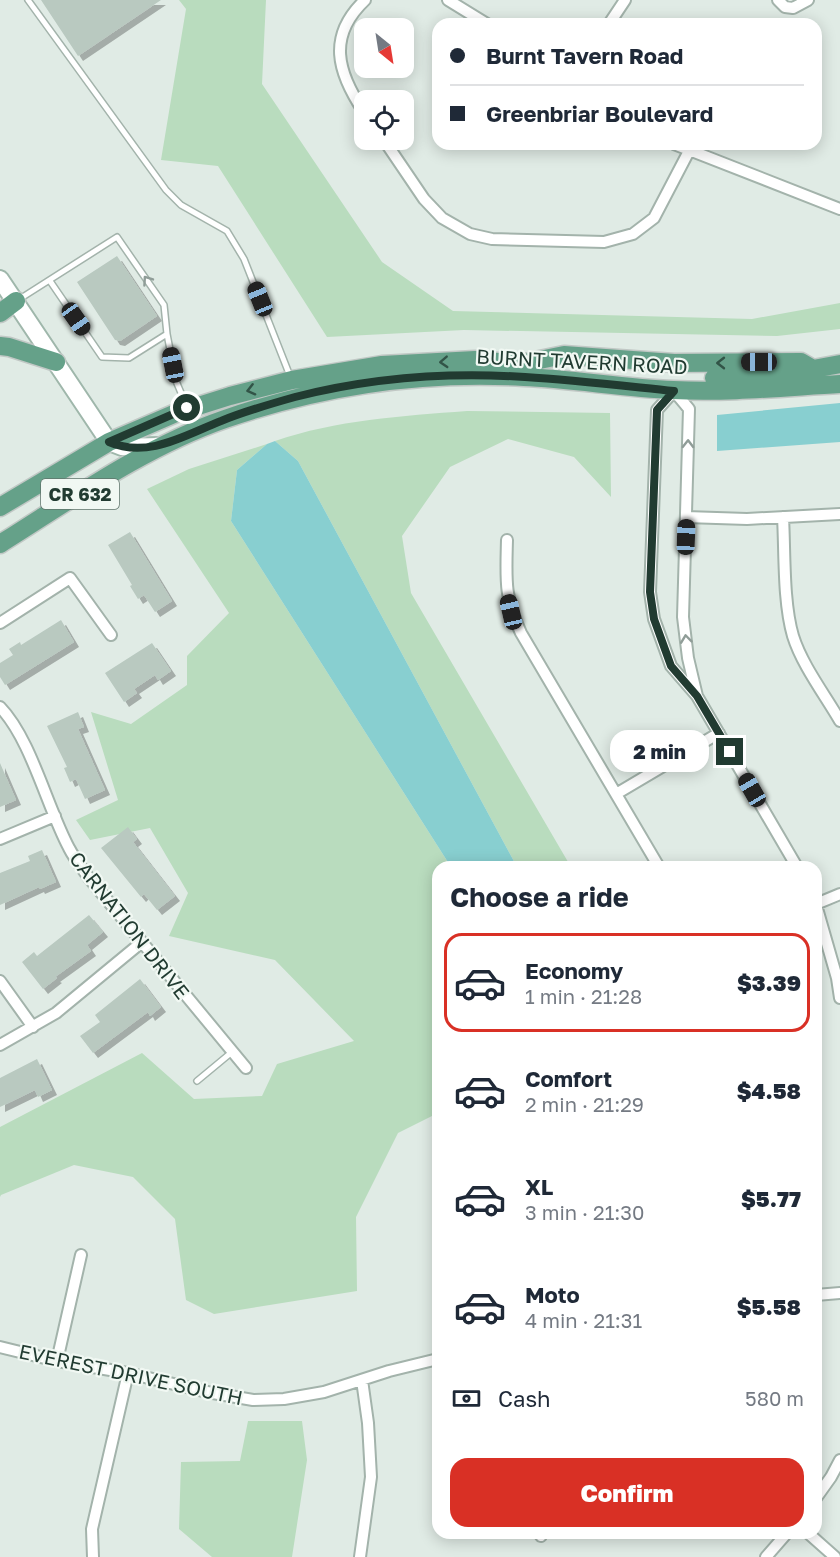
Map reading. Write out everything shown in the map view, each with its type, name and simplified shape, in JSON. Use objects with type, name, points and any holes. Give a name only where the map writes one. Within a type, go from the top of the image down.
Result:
[{"type":"main road","points":[[0,313],[16,301]]},
{"type":"main road","points":[[0,346],[56,362]]},
{"type":"main road","name":"BURNT TAVERN ROAD","points":[[0,507],[109,442],[187,408],[292,380],[382,365],[475,360],[520,364],[564,355],[674,363],[801,362],[813,369],[840,364]]},
{"type":"main road","points":[[520,364],[649,373],[674,391],[692,378],[801,374],[813,369]]},
{"type":"main road","name":"BURNT TAVERN ROAD","points":[[0,544],[160,446],[224,420],[296,397],[372,382],[443,376],[523,376],[674,391],[840,384]]},
{"type":"main road","points":[[0,497],[25,491]]},
{"type":"street","points":[[354,93],[344,74],[340,59],[340,41],[345,25],[365,0]]},
{"type":"street","points":[[448,0],[477,18]]},
{"type":"street","points":[[613,18],[625,0]]},
{"type":"street","points":[[778,0],[785,7],[793,8],[808,0]]},
{"type":"street","points":[[391,150],[424,199],[442,218],[470,234],[492,239],[604,242],[633,234],[654,218],[689,152]]},
{"type":"street","points":[[685,150],[840,209]]},
{"type":"street","points":[[0,279],[109,442],[122,447],[160,446]]},
{"type":"street","points":[[697,696],[688,658],[683,617],[689,409],[674,391],[657,410],[650,592],[654,619],[671,666],[697,696],[794,861]]},
{"type":"street","points":[[686,517],[747,519],[840,514]]},
{"type":"street","points":[[783,517],[787,598],[793,636],[801,655],[840,721]]},
{"type":"street","points":[[507,540],[506,575],[511,612],[520,633],[655,861]]},
{"type":"street","points":[[0,623],[70,578],[111,635]]},
{"type":"street","name":"CARNATION DRIVE","points":[[0,707],[21,739],[69,848],[89,879],[246,1068]]},
{"type":"street","points":[[616,794],[719,733]]},
{"type":"street","points":[[0,839],[55,816]]},
{"type":"street","points":[[822,902],[840,894]]},
{"type":"street","points":[[822,926],[837,978],[840,998]]},
{"type":"street","points":[[0,1045],[56,1013],[142,942]]},
{"type":"street","points":[[0,981],[33,1027]]},
{"type":"street","points":[[57,1361],[81,1255]]},
{"type":"street","points":[[822,1294],[840,1293]]},
{"type":"street","name":"EVEREST DRIVE SOUTH","points":[[0,1347],[57,1361],[128,1373],[207,1392],[253,1400],[284,1399],[324,1392],[432,1361]]},
{"type":"street","points":[[93,1557],[92,1529],[128,1373]]},
{"type":"street","points":[[360,1557],[371,1477],[368,1424],[362,1380]]},
{"type":"street","points":[[822,1490],[840,1460]]},
{"type":"street","points":[[766,1557],[782,1539]]},
{"type":"street","points":[[815,1539],[835,1557]]},
{"type":"lane","points":[[28,0],[166,190],[181,204],[226,231],[244,259],[292,380]]},
{"type":"lane","points":[[16,301],[117,237],[164,305],[176,381],[187,408]]},
{"type":"lane","points":[[50,281],[102,357],[129,358],[167,334]]},
{"type":"lane","points":[[197,1081],[232,1052]]},
{"type":"green space","points":[[179,0],[266,0],[262,84],[382,262],[453,311],[752,319],[840,303],[840,329],[777,336],[464,330],[327,337],[218,166],[161,160],[186,9]]},
{"type":"green space","points":[[467,411],[610,413],[611,497],[574,457],[508,439],[450,467],[402,536],[411,593],[567,861],[514,861],[298,461],[275,441],[322,428],[394,417]]},
{"type":"green space","points":[[267,444],[237,470],[231,521],[447,861],[432,861],[432,1116],[398,1133],[356,1217],[357,1291],[214,1314],[186,1300],[175,1219],[133,1177],[74,1165],[0,1197],[0,1127],[142,1053],[194,1099],[262,1096],[277,1064],[354,1041],[275,960],[169,936],[188,893],[150,828],[90,840],[76,820],[118,800],[91,712],[131,724],[187,685],[187,656],[229,613],[147,489],[189,469]]},
{"type":"green space","points":[[248,1421],[302,1421],[307,1460],[292,1557],[212,1557],[179,1529],[181,1462],[240,1461]]},
{"type":"water","points":[[840,403],[840,442],[717,451],[717,415]]},
{"type":"water","points":[[275,441],[298,461],[514,861],[447,861],[231,521],[237,470],[267,444]]},
{"type":"building","points":[[41,0],[161,0],[78,56]]},
{"type":"building","points":[[117,256],[157,316],[120,341],[115,340],[77,282]]},
{"type":"building","points":[[130,532],[172,601],[155,612],[144,595],[138,599],[108,545]]},
{"type":"building","points":[[61,620],[74,642],[5,685],[0,677],[0,663],[13,655],[9,649],[20,642],[21,645]]},
{"type":"building","points":[[152,643],[171,671],[158,680],[155,675],[134,689],[137,693],[124,702],[105,673]]},
{"type":"building","points":[[78,712],[84,727],[78,729],[105,790],[85,799],[76,779],[70,782],[64,768],[67,767],[47,726]]},
{"type":"building","points":[[0,763],[16,800],[0,807]]},
{"type":"building","points":[[128,827],[137,839],[133,842],[175,896],[157,910],[144,894],[141,897],[101,848]]},
{"type":"building","points":[[42,850],[56,882],[40,889],[39,887],[0,905],[0,873],[30,861],[28,856]]},
{"type":"building","points":[[89,915],[103,932],[87,945],[91,951],[55,977],[57,978],[43,989],[22,962],[34,952],[37,956]]},
{"type":"building","points":[[140,979],[161,1007],[150,1016],[148,1012],[93,1053],[80,1036],[100,1022],[95,1015]]},
{"type":"building","points":[[37,1059],[52,1090],[38,1097],[35,1090],[0,1107],[0,1078]]},
{"type":"route","points":[[187,408],[109,442],[122,447],[160,446],[224,420],[296,397],[372,382],[443,376],[523,376],[674,391],[657,410],[650,592],[654,619],[671,666],[697,696],[730,752]]}]
